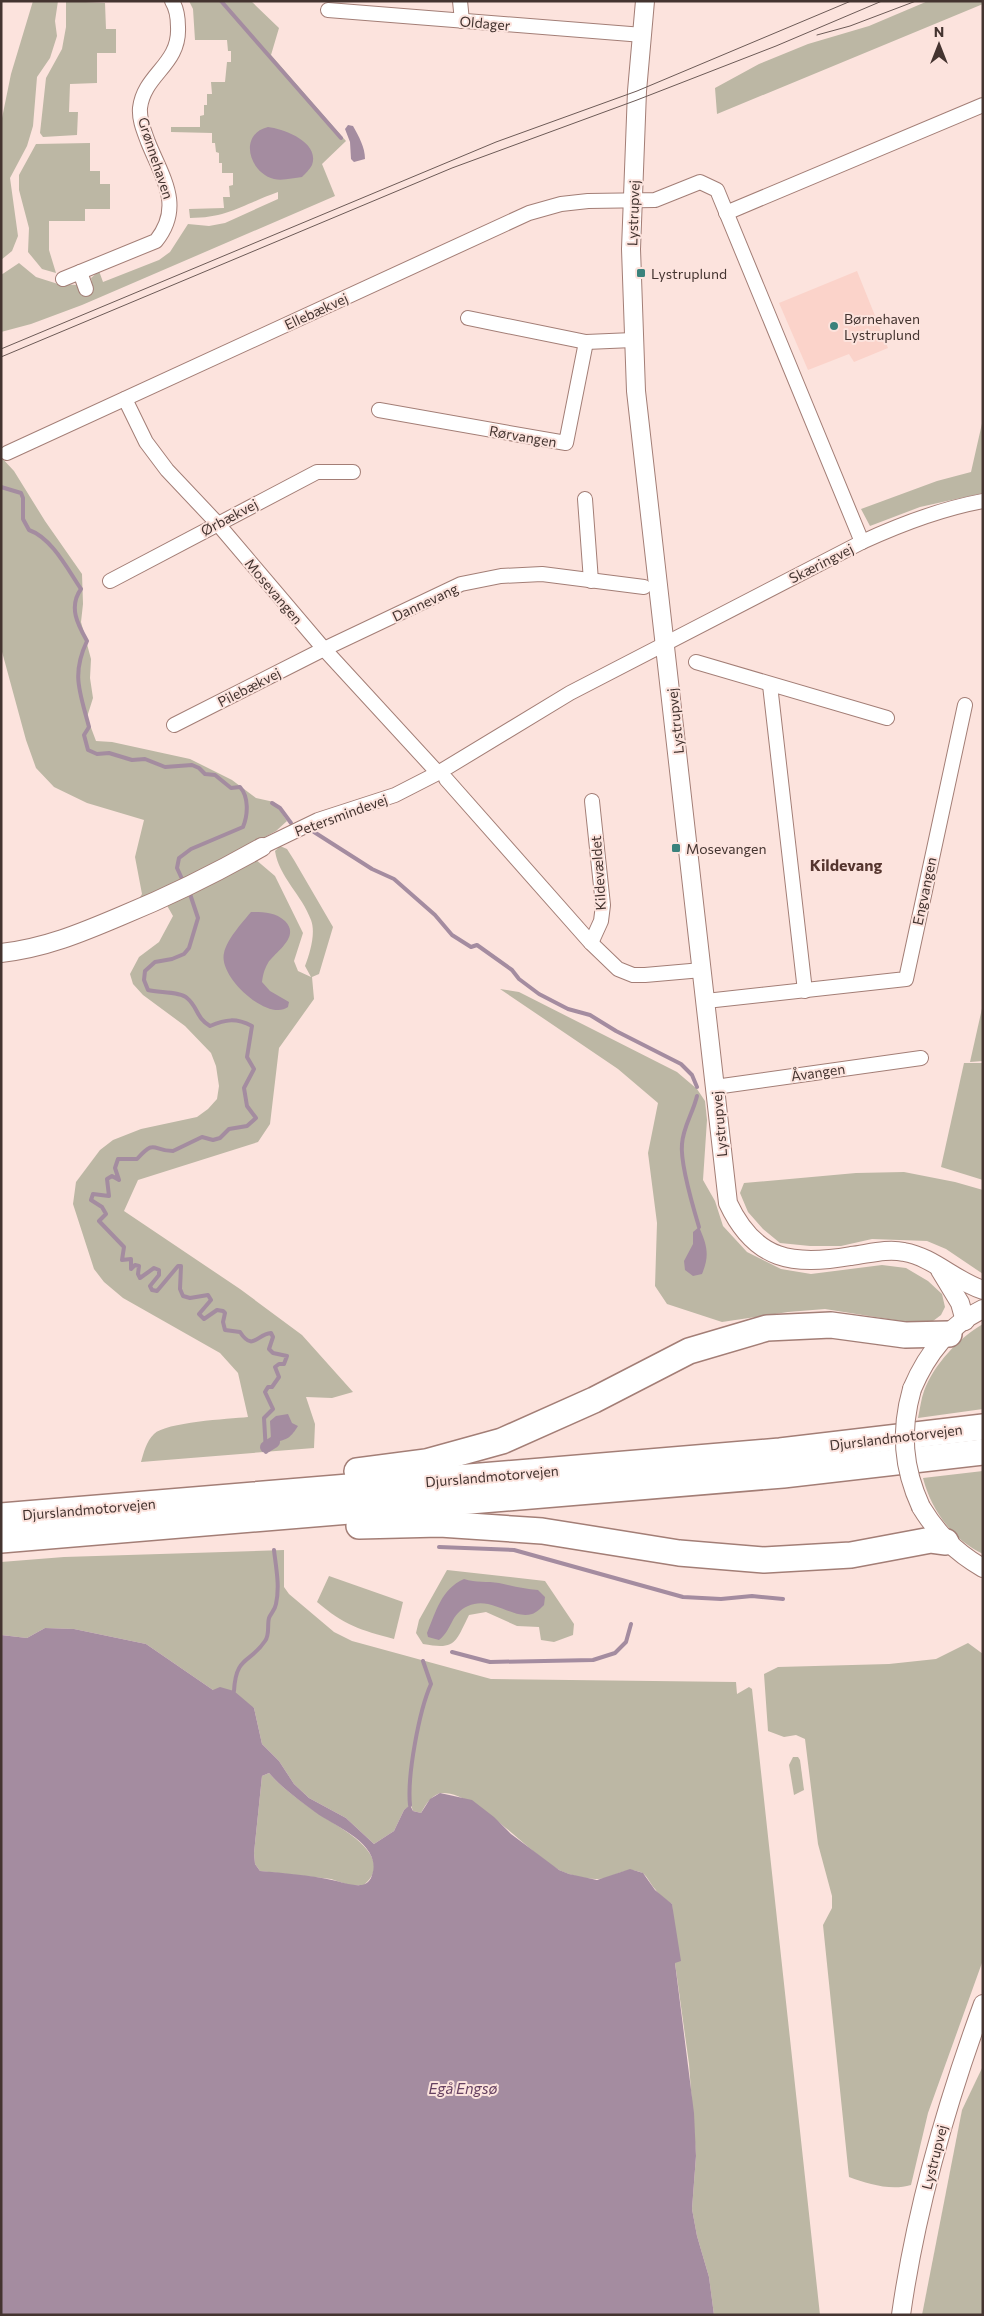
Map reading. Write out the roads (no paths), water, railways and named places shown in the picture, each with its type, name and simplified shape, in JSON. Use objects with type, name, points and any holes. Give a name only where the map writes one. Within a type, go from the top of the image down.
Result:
[{"type":"highway","points":[[1,1508],[388,1467],[462,1454],[502,1441],[540,1425],[689,1351],[767,1328],[831,1324],[905,1335],[957,1327]]},
{"type":"highway","name":"Djurslandmotorvejen","points":[[1,1516],[760,1452],[983,1427]]},
{"type":"highway","name":"Djurslandmotorvejen","points":[[1,1540],[783,1475],[983,1452]]},
{"type":"highway","points":[[49,1536],[440,1524],[542,1531],[679,1553],[764,1560],[850,1555],[931,1540],[946,1542]]},
{"type":"street","name":"Grønnehaven","points":[[63,279],[156,241],[164,231],[169,219],[170,198],[144,133],[140,108],[152,80],[170,61],[176,48],[178,17],[172,1]]},
{"type":"street","points":[[460,1],[462,21]]},
{"type":"street","name":"Lystrupvej","points":[[645,1],[637,91],[631,250],[636,391],[728,1203],[744,1231],[760,1245],[796,1261],[820,1262],[880,1251],[903,1252],[920,1257],[983,1290]]},
{"type":"street","name":"Oldager","points":[[328,10],[643,35]]},
{"type":"street","points":[[726,212],[983,105]]},
{"type":"street","points":[[633,202],[655,200],[700,182],[717,190],[862,542]]},
{"type":"street","name":"Ellebækvej","points":[[8,453],[529,212],[561,204],[588,201],[633,202]]},
{"type":"street","points":[[80,272],[86,289]]},
{"type":"street","points":[[468,318],[586,342],[633,340]]},
{"type":"street","name":"Rørvangen","points":[[379,410],[566,443],[586,342]]},
{"type":"street","name":"Mosevangen","points":[[125,399],[146,442],[167,470],[216,523],[324,649],[442,776],[591,943],[618,969],[633,975],[702,970]]},
{"type":"street","name":"Ørbækvej","points":[[110,581],[216,523],[317,472],[353,472]]},
{"type":"street","points":[[585,500],[591,581]]},
{"type":"street","name":"Skæringvej","points":[[666,643],[862,542],[907,522],[959,506],[983,501]]},
{"type":"street","name":"Dannevang","points":[[324,649],[461,584],[501,576],[542,574],[644,587]]},
{"type":"street","name":"Petersmindevej","points":[[1,953],[51,945],[167,897],[318,820],[395,795],[442,776],[570,693],[666,643]]},
{"type":"street","name":"Pilebækvej","points":[[174,725],[324,649]]},
{"type":"street","points":[[696,662],[887,718]]},
{"type":"street","points":[[770,685],[805,991]]},
{"type":"street","name":"Engvangen","points":[[706,1001],[906,978],[965,705]]},
{"type":"street","name":"Kildevældet","points":[[591,943],[601,921],[603,905],[592,801]]},
{"type":"street","name":"Åvangen","points":[[715,1087],[921,1058]]},
{"type":"street","points":[[936,1265],[957,1295],[957,1327]]},
{"type":"street","points":[[983,1309],[957,1327],[927,1358],[912,1389],[906,1414],[904,1440],[908,1475],[921,1507],[934,1528],[946,1542],[965,1558],[983,1568]]},
{"type":"street","name":"Lystrupvej","points":[[902,2315],[930,2168],[948,2103],[983,2004]]},
{"type":"water","points":[[348,125],[353,126],[359,138],[364,150],[365,159],[354,162],[351,159],[350,142],[345,129]]},
{"type":"water","points":[[268,127],[299,138],[311,150],[313,157],[312,165],[302,177],[284,180],[274,179],[265,175],[253,162],[250,145],[253,137],[259,131]]},
{"type":"water","points":[[251,912],[273,914],[285,921],[289,927],[290,933],[288,938],[268,963],[262,982],[270,991],[289,1002],[288,1007],[279,1010],[257,1003],[236,985],[224,963],[224,953],[228,942]]},
{"type":"water","points":[[699,1227],[706,1245],[707,1256],[702,1274],[693,1276],[685,1270],[684,1261],[693,1244],[693,1232]]},
{"type":"water","points":[[288,1414],[292,1423],[298,1426],[289,1437],[274,1442],[271,1439],[270,1421],[276,1416]]},
{"type":"water","points":[[464,1579],[538,1590],[545,1597],[544,1605],[534,1613],[524,1615],[493,1605],[477,1603],[462,1609],[444,1636],[439,1640],[428,1637],[427,1633],[440,1602],[456,1583]]},
{"type":"water","name":"Egå Engsø","points":[[45,1628],[74,1629],[146,1644],[213,1690],[220,1687],[234,1691],[254,1708],[262,1744],[279,1761],[294,1784],[309,1798],[346,1818],[374,1844],[394,1831],[404,1810],[410,1805],[413,1811],[421,1813],[430,1799],[440,1793],[472,1800],[494,1817],[511,1834],[559,1870],[569,1874],[597,1880],[630,1869],[643,1873],[655,1890],[672,1904],[681,1961],[675,1963],[694,2113],[696,2156],[692,2209],[697,2236],[709,2277],[714,2315],[1,2315],[1,1635],[27,1638]],"holes":[[[269,1773],[315,1812],[355,1837],[364,1845],[370,1854],[373,1864],[371,1877],[366,1884],[354,1885],[314,1877],[260,1871],[255,1864],[254,1853],[262,1776]]]},
{"type":"waterway","points":[[221,1],[341,138]]},
{"type":"waterway","points":[[1,487],[21,493],[23,498],[23,519],[29,530],[37,534],[52,547],[81,589],[75,602],[75,609],[80,629],[87,641],[82,653],[78,674],[80,693],[89,727],[84,735],[88,750],[97,754],[109,753],[132,760],[145,759],[165,767],[192,765],[199,768],[205,774],[215,775],[231,788],[240,787],[243,791],[247,806],[243,827],[191,849],[179,858],[177,868],[183,881]]},
{"type":"waterway","points":[[272,803],[280,808],[291,823]]},
{"type":"waterway","points":[[314,832],[372,869],[394,879],[435,915],[452,935],[471,947],[477,945],[512,970],[519,979],[539,994],[568,1009],[590,1015],[616,1031],[681,1064],[692,1075],[697,1087]]},
{"type":"waterway","points":[[190,894],[198,918],[189,948],[184,954],[172,959],[155,962],[145,971],[144,980],[148,990],[179,994],[187,998],[202,1020],[210,1026],[231,1020],[252,1026],[247,1057],[254,1069],[244,1088],[247,1106],[256,1118],[247,1126],[229,1129],[220,1138],[213,1140],[202,1137],[173,1151],[151,1147],[137,1159],[118,1159],[115,1168],[119,1180],[112,1176],[107,1179],[109,1196],[93,1194],[91,1200],[102,1207],[106,1214],[99,1221],[124,1247],[122,1260],[131,1259],[131,1269],[135,1265],[139,1266],[138,1274],[140,1278],[154,1268],[159,1270],[159,1275],[150,1286],[152,1290],[157,1291],[178,1266],[181,1266],[180,1289],[183,1296],[190,1298],[208,1295],[211,1300],[199,1314],[204,1319],[217,1310],[223,1311],[225,1313],[223,1322],[225,1330],[240,1332],[248,1341],[271,1333],[273,1337],[269,1349],[273,1353],[287,1356],[284,1364],[279,1364],[275,1367],[279,1377],[272,1387],[268,1387],[265,1392],[273,1409],[264,1418],[266,1452]]},
{"type":"waterway","points":[[697,1096],[684,1132],[682,1152],[699,1227]]},
{"type":"waterway","points":[[266,1447],[274,1442]]},
{"type":"waterway","points":[[439,1547],[514,1550],[683,1597],[721,1599],[752,1596],[783,1599]]},
{"type":"waterway","points":[[234,1691],[235,1679],[241,1665],[265,1641],[269,1618],[275,1608],[278,1590],[274,1550]]},
{"type":"waterway","points":[[452,1652],[490,1662],[593,1660],[615,1653],[626,1642],[631,1624]]},
{"type":"waterway","points":[[410,1805],[412,1761],[422,1710],[431,1684],[423,1661]]},
{"type":"tram line","points":[[1,349],[496,142],[637,91],[851,1]]},
{"type":"tram line","points":[[1,357],[452,168],[637,100],[776,46],[882,1]]},
{"type":"tram line","points":[[817,35],[850,26],[916,1]]},
{"type":"place","name":"Lystruplund","points":[[641,273]]},
{"type":"place","name":"Børnehaven Lystruplund","points":[[834,326]]},
{"type":"place","name":"Mosevangen","points":[[676,848]]},
{"type":"district","name":"Kildevang","points":[[846,864]]}]
